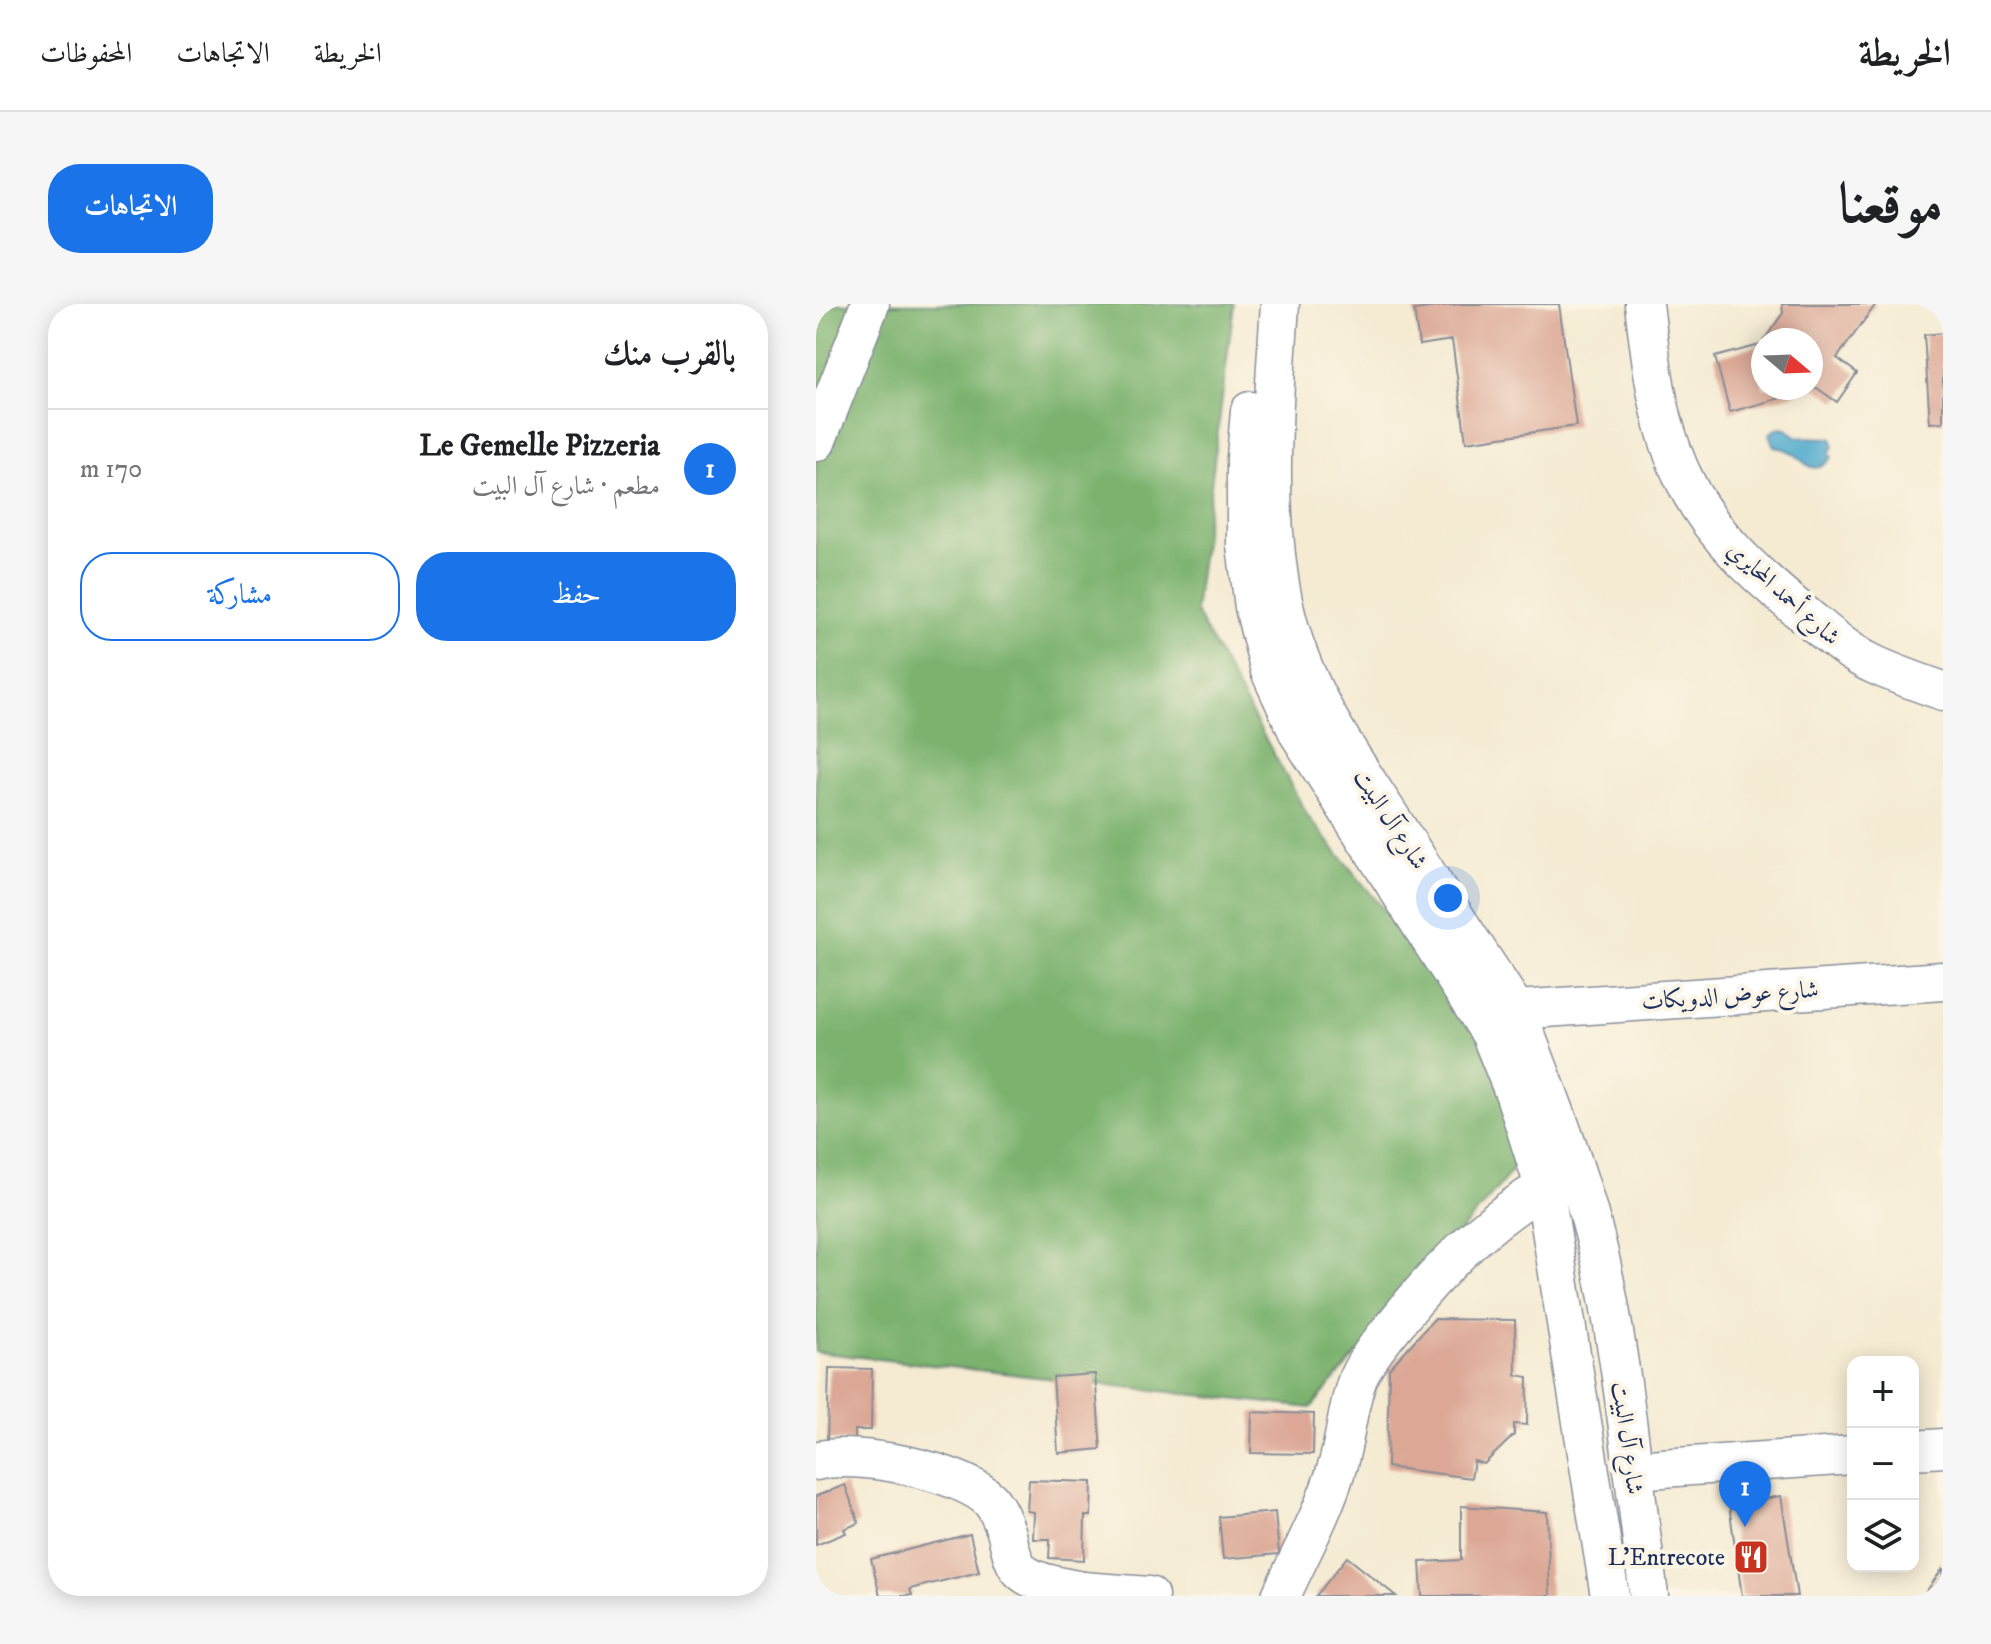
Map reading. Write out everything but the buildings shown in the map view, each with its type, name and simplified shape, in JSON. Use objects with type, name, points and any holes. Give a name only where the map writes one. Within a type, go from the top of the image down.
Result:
[{"type":"street","points":[[816,442],[870,304]]},
{"type":"street","name":"شارع آل البيت","points":[[1258,304],[1246,457],[1246,545],[1254,607],[1270,671],[1299,734],[1490,1033],[1515,1095],[1599,1257],[1633,1470],[1649,1596]]},
{"type":"street","name":"شارع آل البيت","points":[[1280,304],[1273,450],[1275,532],[1283,601],[1300,658],[1324,715],[1516,1010],[1559,1179],[1610,1596]]},
{"type":"street","name":"شارع أحمد المحايري","points":[[1644,304],[1661,414],[1673,453],[1685,482],[1727,545],[1778,593],[1847,650],[1874,665],[1943,691]]},
{"type":"street","name":"شارع عوض الدويكات","points":[[1516,1010],[1943,981]]},
{"type":"street","points":[[1281,1596],[1329,1490],[1358,1378],[1376,1348],[1456,1254],[1499,1218],[1559,1179]]},
{"type":"street","points":[[1919,1450],[1943,1448]]},
{"type":"street","points":[[1633,1470],[1847,1455]]},
{"type":"street","points":[[816,1461],[845,1456],[886,1462],[925,1470],[970,1486],[989,1499],[999,1512],[1017,1566],[1036,1580],[1074,1594],[1149,1596]]},
{"type":"green space","points":[[816,304],[1234,304],[1195,611],[1309,818],[1495,1046],[1517,1165],[1311,1408],[816,1352]]},
{"type":"water","points":[[1778,428],[1798,437],[1831,438],[1834,446],[1829,453],[1832,457],[1825,464],[1813,467],[1793,453],[1774,447],[1769,434]]},
{"type":"place","name":"Le Gemelle Pizzeria","points":[[1745,1527]]},
{"type":"place","name":"L'Entrecote","points":[[1751,1557]]}]
